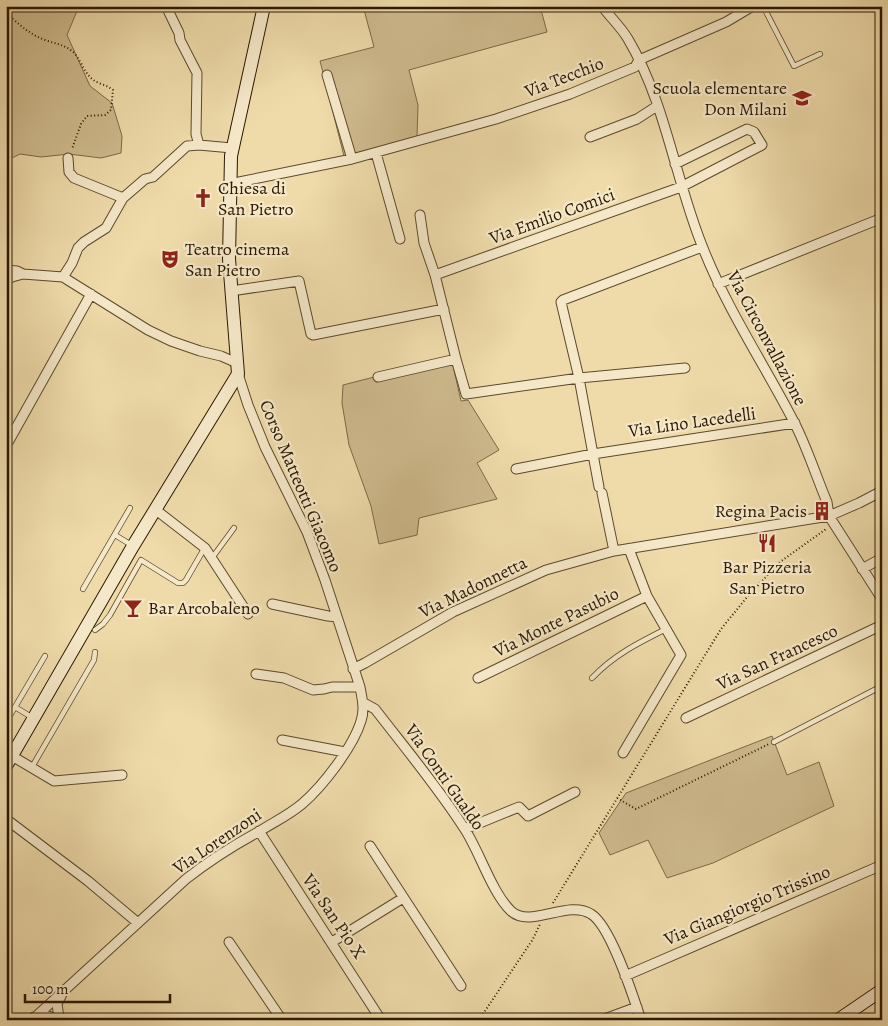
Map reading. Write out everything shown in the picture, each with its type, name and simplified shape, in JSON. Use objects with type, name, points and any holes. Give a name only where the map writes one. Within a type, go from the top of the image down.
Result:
[{"type":"street","points":[[166,6],[179,33],[180,40],[197,73],[196,134],[199,145]]},
{"type":"street","points":[[122,775],[54,781],[32,768],[9,761],[238,369],[231,291],[229,184],[232,148],[264,6]]},
{"type":"street","name":"Via Circonvallazione","points":[[602,6],[627,37],[639,60],[657,106],[681,187],[702,248],[718,284],[795,423],[826,502],[831,520],[882,599]]},
{"type":"street","name":"Via Tecchio","points":[[229,184],[352,159],[496,118],[570,94],[635,67],[639,60],[726,22],[753,6]]},
{"type":"street","points":[[327,75],[352,159]]},
{"type":"street","points":[[590,137],[637,119],[657,106]]},
{"type":"street","points":[[674,164],[748,129],[754,132],[762,146],[681,187]]},
{"type":"street","points":[[63,276],[72,263],[78,248],[106,228],[123,198],[146,179],[153,177],[187,146],[199,145],[232,148]]},
{"type":"street","points":[[376,152],[400,239]]},
{"type":"street","points":[[68,158],[69,172],[74,178],[123,198]]},
{"type":"street","name":"Via Emilio Comici","points":[[435,276],[681,187]]},
{"type":"street","points":[[420,215],[424,243],[435,276],[466,394],[579,378],[685,368]]},
{"type":"street","points":[[718,284],[882,218]]},
{"type":"street","points":[[614,551],[600,490],[579,378],[561,302],[702,248]]},
{"type":"street","points":[[6,270],[23,274]]},
{"type":"street","points":[[6,280],[23,274],[63,276],[148,330],[171,341],[221,356],[238,369]]},
{"type":"street","points":[[231,291],[299,281],[311,334],[313,335],[444,309]]},
{"type":"street","points":[[6,446],[91,294]]},
{"type":"street","points":[[378,377],[456,359]]},
{"type":"street","name":"Corso Matteotti Giacomo","points":[[238,369],[248,405],[265,447],[307,532],[337,617],[364,703]]},
{"type":"street","name":"Via Lino Lacedelli","points":[[516,469],[593,454],[795,423]]},
{"type":"street","name":"Via Madonnetta","points":[[353,669],[453,612],[546,570],[614,551],[831,520],[882,491]]},
{"type":"street","points":[[156,510],[205,548],[248,614]]},
{"type":"street","name":"Via Monte Pasubio","points":[[623,753],[681,655],[647,596],[629,549]]},
{"type":"street","points":[[862,569],[882,558]]},
{"type":"street","name":"Via Monte Pasubio","points":[[478,678],[647,596]]},
{"type":"street","points":[[272,604],[337,617]]},
{"type":"street","name":"Via San Francesco","points":[[686,718],[882,625]]},
{"type":"street","points":[[256,674],[284,678],[313,690],[324,690],[332,687],[360,687]]},
{"type":"street","name":"Via Conti Gualdo","points":[[364,703],[376,708],[465,829],[502,900],[512,912],[535,917],[546,913],[578,909],[593,914],[602,924],[625,976],[641,1020]]},
{"type":"street","name":"Via Lorenzoni","points":[[33,1018],[186,879],[211,860],[284,817],[302,803],[327,778],[345,752],[362,720],[364,703]]},
{"type":"street","points":[[282,740],[345,752]]},
{"type":"street","points":[[465,829],[519,807],[528,816],[575,792]]},
{"type":"street","points":[[6,819],[88,881],[138,923]]},
{"type":"street","name":"Via San Pio X","points":[[259,831],[381,1020]]},
{"type":"street","points":[[370,846],[461,986]]},
{"type":"street","name":"Via Giangiorgio Trissino","points":[[625,976],[882,865]]},
{"type":"street","points":[[332,942],[403,898]]},
{"type":"street","points":[[229,942],[282,1020]]},
{"type":"street","points":[[33,1018],[48,1016],[60,1019],[57,1004],[66,988]]},
{"type":"street","points":[[838,1020],[882,990]]},
{"type":"street","points":[[602,1020],[636,1008]]},
{"type":"lane","points":[[763,6],[794,66],[820,54]]},
{"type":"lane","points":[[84,590],[130,508]]},
{"type":"lane","points":[[212,558],[234,528]]},
{"type":"lane","points":[[115,535],[133,546]]},
{"type":"lane","points":[[95,630],[110,615],[141,560],[178,583],[183,583],[205,548]]},
{"type":"lane","points":[[592,678],[612,659],[628,648],[666,629]]},
{"type":"lane","points":[[32,768],[94,660],[95,652]]},
{"type":"lane","points":[[6,722],[44,656]]},
{"type":"lane","points":[[774,742],[882,686]]},
{"type":"lane","points":[[15,707],[34,719]]},
{"type":"path","points":[[6,22],[13,19],[35,36],[46,41],[58,43],[74,52],[90,78],[98,83],[107,85],[113,90],[111,110],[105,115],[88,116],[81,124],[68,158]]},
{"type":"path","points":[[479,1020],[533,939],[546,913],[721,629],[748,596],[780,562],[831,520]]},
{"type":"path","points":[[616,798],[636,809],[774,742]]},
{"type":"shaded area","points":[[6,6],[79,6],[67,35],[90,86],[112,103],[122,136],[121,153],[101,158],[69,154],[41,157],[20,154],[6,161]]},
{"type":"shaded area","points":[[363,6],[540,6],[547,32],[409,70],[418,105],[417,137],[344,156],[320,61],[374,47]]},
{"type":"shaded area","points":[[452,361],[461,401],[468,400],[499,450],[477,463],[497,499],[419,518],[417,535],[379,544],[371,506],[349,445],[342,403],[343,385],[413,367]]},
{"type":"shaded area","points":[[772,736],[787,775],[819,762],[834,806],[713,863],[667,878],[648,840],[610,855],[599,833],[626,793]]},
{"type":"place","name":"Scuola elementare Don Milani","points":[[802,98]]},
{"type":"place","name":"Chiesa di San Pietro","points":[[203,198]]},
{"type":"place","name":"Teatro cinema San Pietro","points":[[170,259]]},
{"type":"place","name":"Regina Pacis","points":[[822,511]]},
{"type":"place","name":"Bar Pizzeria San Pietro","points":[[767,543]]},
{"type":"place","name":"Bar Arcobaleno","points":[[133,608]]}]
